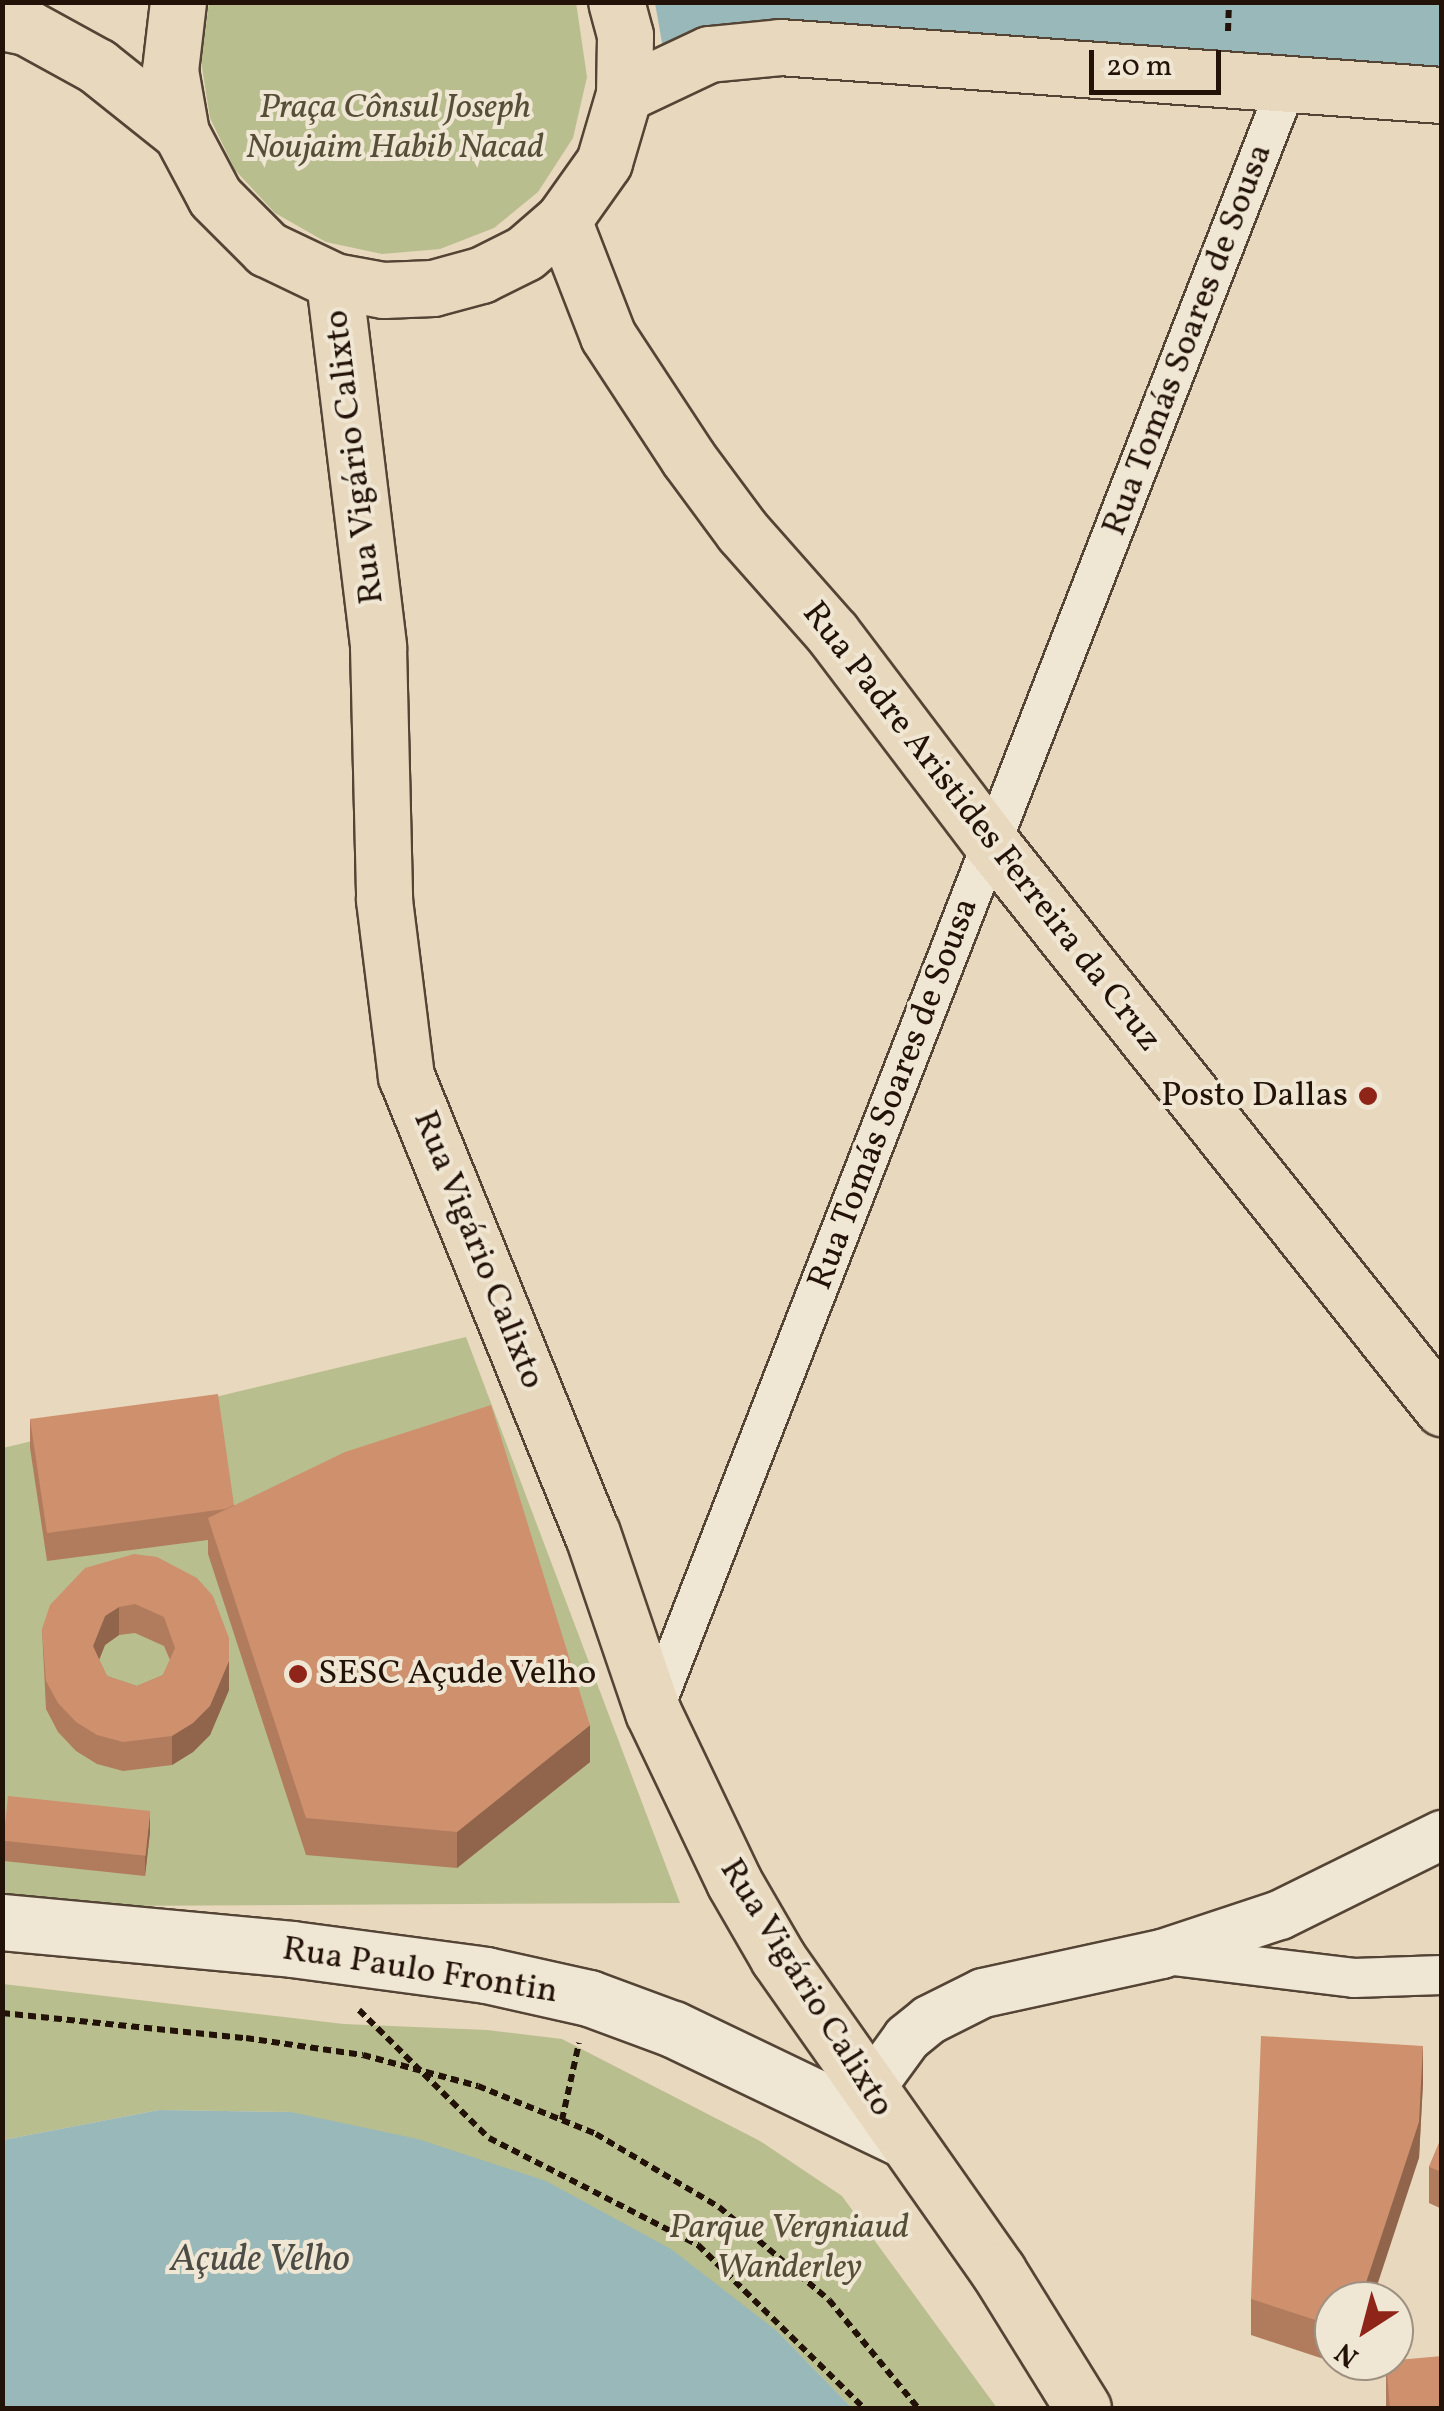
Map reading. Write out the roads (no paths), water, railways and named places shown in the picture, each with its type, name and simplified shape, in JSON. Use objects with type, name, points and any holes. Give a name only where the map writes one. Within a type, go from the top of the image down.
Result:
[{"type":"main road","points":[[178,2],[170,70],[181,133],[215,197],[267,249],[334,281],[383,290],[433,288],[481,275],[526,252],[563,220],[604,162],[624,94],[625,35],[616,2]]},
{"type":"main road","points":[[2,22],[26,27],[97,66],[181,133]]},
{"type":"main road","points":[[624,94],[709,54],[780,47],[1442,95]]},
{"type":"main road","name":"Rua Padre Aristides Ferreira da Cruz","points":[[563,220],[608,336],[688,458],[742,531],[833,634],[992,844],[1442,1408]]},
{"type":"main road","name":"Rua Vigário Calixto","points":[[334,281],[378,647],[384,900],[406,1076],[592,1533],[653,1712],[734,1882],[778,1958],[901,2138]]},
{"type":"main road","name":"Rua Paulo Frontin","points":[[2,1922],[292,1949],[486,1975],[590,1998],[673,2029],[901,2138],[998,2271],[1083,2408]]},
{"type":"street","name":"Rua Tomás Soares de Sousa","points":[[653,1712],[1287,86]]},
{"type":"street","points":[[870,2089],[907,2038],[929,2020],[983,1993],[1162,1954],[1280,1915],[1442,1835]]},
{"type":"street","points":[[1162,1954],[1354,1978],[1442,1975]]},
{"type":"water","points":[[655,3],[1441,3],[1441,69],[664,54]]},
{"type":"water","name":"Açude Velho","points":[[159,2110],[291,2112],[418,2139],[546,2181],[671,2249],[777,2331],[852,2408],[3,2408],[3,2140]]},
{"type":"place","name":"Posto Dallas","points":[[1368,1096]]},
{"type":"place","name":"SESC Açude Velho","points":[[298,1674]]},
{"type":"park label","name":"Praça Cônsul Joseph Noujaim Habib Nacad","points":[[395,128]]},
{"type":"park label","name":"Parque Vergniaud Wanderley","points":[[789,2248]]}]
